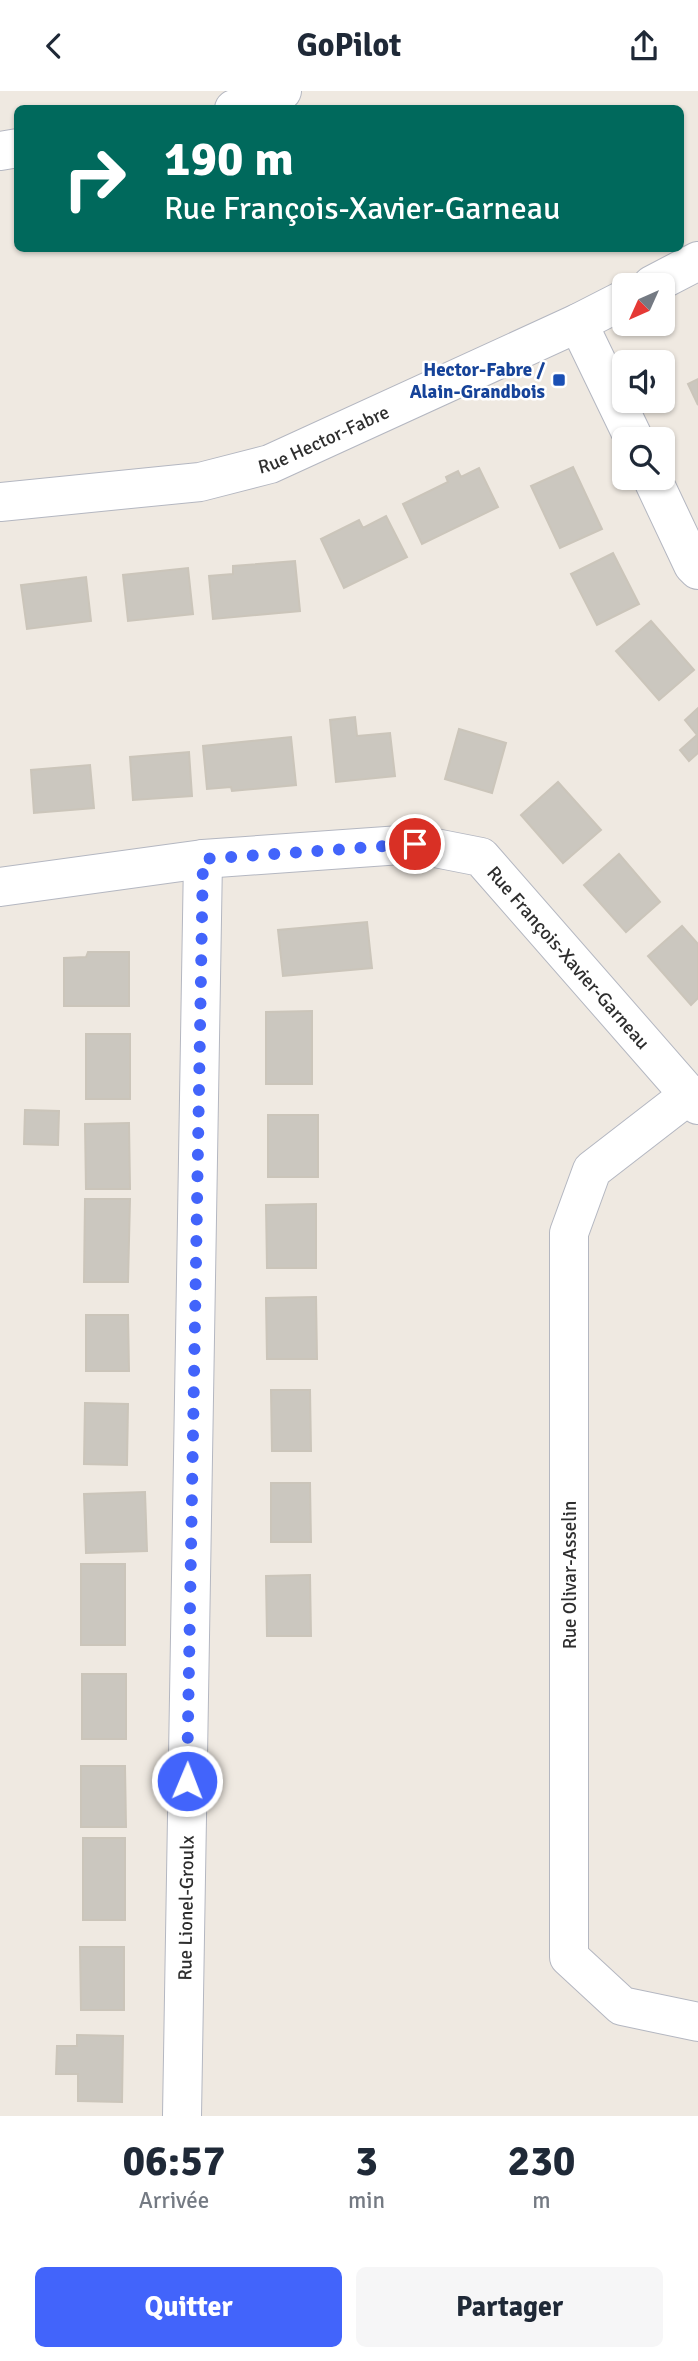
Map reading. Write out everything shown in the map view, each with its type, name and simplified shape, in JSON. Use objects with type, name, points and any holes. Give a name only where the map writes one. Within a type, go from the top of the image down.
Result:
[{"type":"street","points":[[249,105],[267,100],[282,91]]},
{"type":"street","points":[[675,273],[698,261]]},
{"type":"street","name":"Rue Hector-Fabre","points":[[0,502],[200,482],[270,464],[612,306]]},
{"type":"street","points":[[578,323],[628,427]]},
{"type":"street","points":[[658,490],[698,570]]},
{"type":"street","name":"Rue François-Xavier-Garneau","points":[[0,887],[203,859],[415,844],[481,857],[694,1100]]},
{"type":"street","name":"Rue Lionel-Groulx","points":[[181,2116],[203,859]]},
{"type":"street","name":"Rue Olivar-Asselin","points":[[694,1100],[592,1170],[569,1233],[569,1957],[622,2006],[698,2022]]},
{"type":"building","points":[[698,379],[698,405],[688,384]]},
{"type":"building","points":[[573,467],[602,529],[560,548],[531,486]]},
{"type":"building","points":[[479,468],[498,507],[422,544],[403,504],[448,482],[446,477],[458,471],[461,477]]},
{"type":"building","points":[[386,516],[407,557],[344,588],[321,539],[359,520],[363,528]]},
{"type":"building","points":[[613,553],[639,604],[597,625],[571,574]]},
{"type":"building","points":[[295,561],[300,611],[213,619],[209,576],[233,574],[233,566]]},
{"type":"building","points":[[188,568],[193,614],[128,621],[123,575]]},
{"type":"building","points":[[86,577],[91,621],[27,629],[21,585]]},
{"type":"building","points":[[651,621],[694,670],[659,700],[616,651]]},
{"type":"building","points":[[698,708],[698,753],[689,761],[680,750],[697,735],[685,720]]},
{"type":"building","points":[[355,717],[357,736],[390,733],[395,776],[336,782],[330,720]]},
{"type":"building","points":[[459,729],[506,743],[492,793],[445,779]]},
{"type":"building","points":[[291,737],[296,785],[232,791],[231,787],[207,789],[203,746]]},
{"type":"building","points":[[189,752],[192,796],[133,800],[130,757]]},
{"type":"building","points":[[90,765],[94,808],[34,813],[31,770]]},
{"type":"building","points":[[558,782],[601,830],[563,863],[521,815]]},
{"type":"building","points":[[619,854],[660,902],[626,932],[584,885]]},
{"type":"building","points":[[367,922],[372,968],[283,976],[278,930]]},
{"type":"building","points":[[682,926],[698,944],[698,998],[691,1005],[648,956]]},
{"type":"building","points":[[88,952],[129,952],[129,1006],[64,1006],[64,958],[86,957]]},
{"type":"building","points":[[312,1011],[312,1084],[266,1084],[266,1012]]},
{"type":"building","points":[[86,1034],[130,1034],[130,1099],[86,1099]]},
{"type":"building","points":[[25,1110],[59,1111],[58,1145],[24,1144]]},
{"type":"building","points":[[268,1115],[318,1115],[318,1177],[268,1177]]},
{"type":"building","points":[[129,1123],[130,1189],[86,1189],[85,1124]]},
{"type":"building","points":[[85,1199],[130,1199],[128,1282],[84,1282]]},
{"type":"building","points":[[316,1204],[316,1268],[267,1268],[266,1205]]},
{"type":"building","points":[[316,1297],[317,1359],[267,1359],[266,1298]]},
{"type":"building","points":[[86,1315],[128,1315],[129,1371],[86,1371]]},
{"type":"building","points":[[271,1390],[310,1390],[311,1451],[272,1451]]},
{"type":"building","points":[[85,1403],[128,1404],[127,1465],[84,1464]]},
{"type":"building","points":[[271,1483],[310,1483],[311,1542],[271,1542]]},
{"type":"building","points":[[145,1492],[147,1551],[86,1553],[84,1494]]},
{"type":"building","points":[[81,1564],[125,1564],[125,1645],[81,1645]]},
{"type":"building","points":[[310,1575],[311,1636],[267,1636],[266,1576]]},
{"type":"building","points":[[82,1674],[126,1674],[126,1739],[82,1739]]},
{"type":"building","points":[[81,1766],[125,1766],[126,1827],[81,1827]]},
{"type":"building","points":[[83,1838],[125,1838],[125,1920],[83,1920]]},
{"type":"building","points":[[80,1947],[124,1947],[124,2010],[81,2010]]},
{"type":"building","points":[[77,2035],[123,2036],[122,2102],[78,2101],[78,2074],[56,2074],[57,2046],[77,2046]]},
{"type":"place","name":"Hector-Fabre / Alain-Grandbois","points":[[559,380]]},
{"type":"route","points":[[187,1781],[203,859],[415,844]]}]
